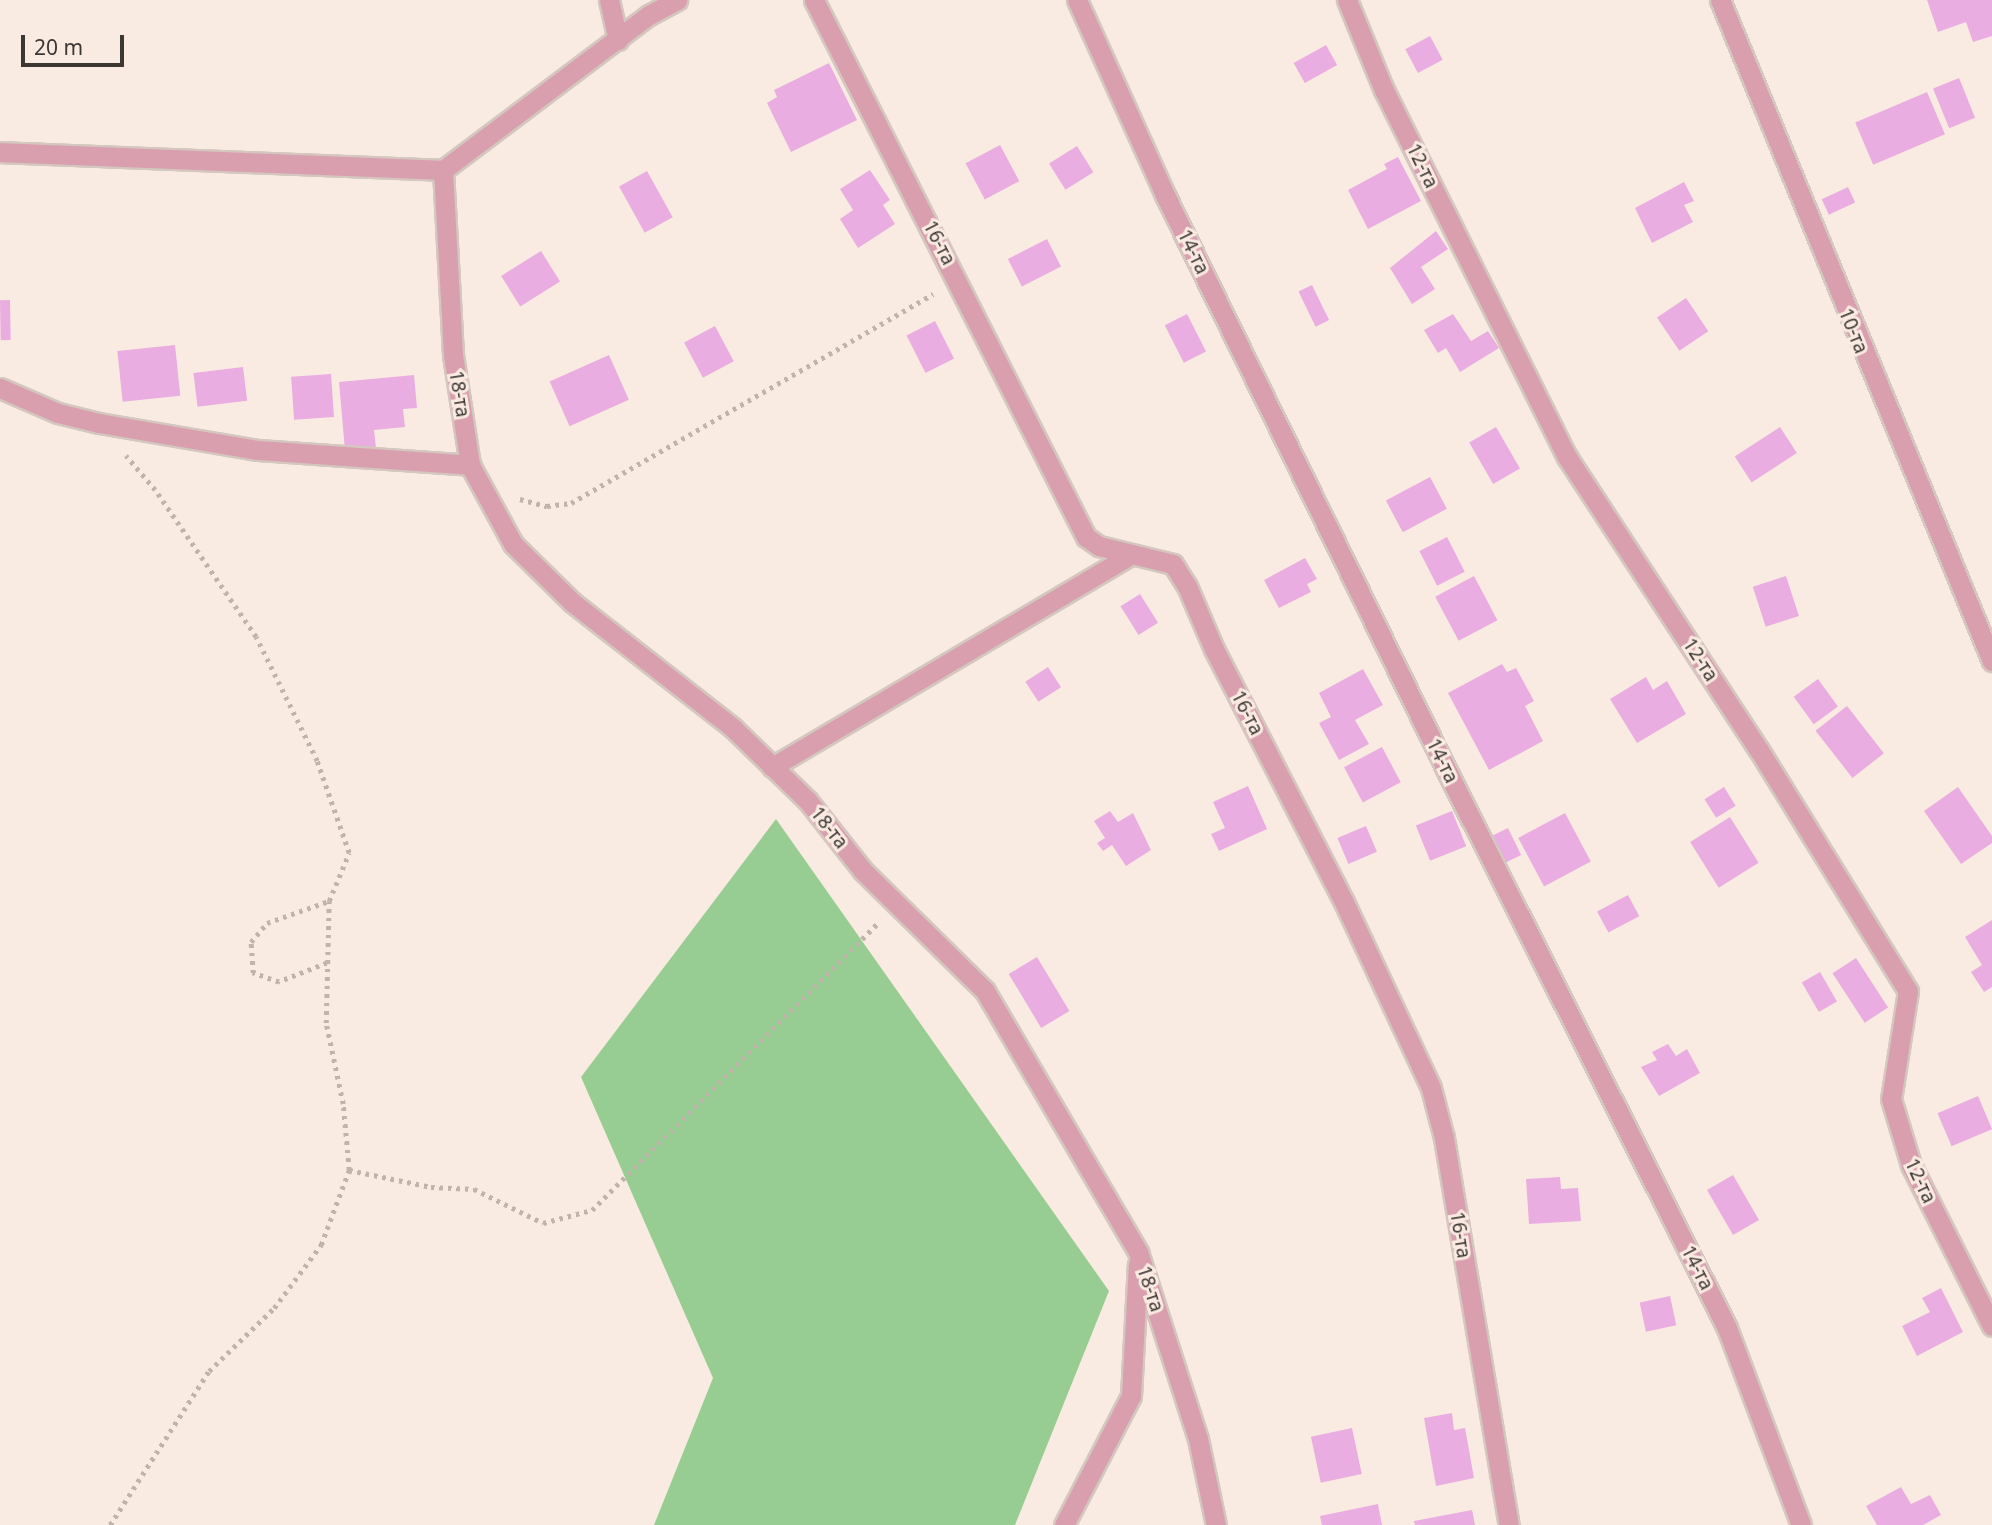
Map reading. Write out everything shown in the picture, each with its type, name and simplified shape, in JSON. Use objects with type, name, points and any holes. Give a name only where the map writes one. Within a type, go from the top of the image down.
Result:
[{"type":"street","points":[[609,0],[618,40]]},
{"type":"street","points":[[0,152],[443,170],[618,40],[677,0]]},
{"type":"street","name":"16-та","points":[[814,0],[958,279],[1086,537],[1099,546],[1131,555],[1156,556],[1173,564],[1187,586],[1214,649],[1344,902],[1431,1088],[1444,1138],[1508,1525]]},
{"type":"street","name":"14-та","points":[[1077,0],[1165,195],[1386,646],[1727,1328],[1801,1525]]},
{"type":"street","name":"12-та","points":[[1347,0],[1384,90],[1567,457],[1759,750],[1908,991],[1891,1099],[1911,1165],[1992,1326]]},
{"type":"street","name":"10-та","points":[[1720,0],[1992,661]]},
{"type":"street","name":"18-та","points":[[443,170],[453,355],[470,465],[513,544],[572,602],[733,728],[772,766],[896,904],[985,991],[1138,1252],[1198,1439],[1216,1525]]},
{"type":"street","points":[[0,388],[58,413],[99,423],[257,450],[470,465]]},
{"type":"street","points":[[772,766],[1131,555]]},
{"type":"street","points":[[1064,1525],[1130,1396],[1138,1252]]},
{"type":"path","points":[[484,491],[547,506],[571,503],[958,279]]},
{"type":"path","points":[[99,423],[155,490],[256,638],[317,761],[349,853],[329,901],[326,1023],[343,1104],[349,1170],[321,1245],[274,1308],[209,1371],[110,1525]]},
{"type":"path","points":[[327,963],[279,982],[253,973],[251,942],[267,923],[329,901]]},
{"type":"path","points":[[349,1170],[430,1187],[474,1189],[543,1223],[592,1210],[640,1166],[896,904]]},
{"type":"green space","points":[[776,819],[1109,1291],[1015,1525],[654,1525],[713,1378],[581,1077]]},
{"type":"building","points":[[1927,0],[1992,0],[1992,36],[1973,42],[1966,22],[1938,32]]},
{"type":"building","points":[[1430,36],[1443,60],[1418,73],[1405,49]]},
{"type":"building","points":[[1326,45],[1337,65],[1305,83],[1294,63]]},
{"type":"building","points":[[829,63],[857,120],[791,152],[767,103],[777,97],[774,90]]},
{"type":"building","points":[[1959,78],[1975,118],[1949,128],[1933,88]]},
{"type":"building","points":[[1927,92],[1945,134],[1873,165],[1855,122]]},
{"type":"building","points":[[1000,145],[1019,181],[985,200],[966,163]]},
{"type":"building","points":[[1077,146],[1093,172],[1065,190],[1049,163]]},
{"type":"building","points":[[1398,157],[1421,201],[1368,229],[1348,190],[1387,169],[1384,164]]},
{"type":"building","points":[[870,170],[890,200],[883,205],[895,224],[858,248],[840,219],[853,210],[840,189]]},
{"type":"building","points":[[647,171],[673,217],[645,233],[619,187]]},
{"type":"building","points":[[1684,182],[1694,201],[1684,205],[1693,222],[1652,243],[1635,208]]},
{"type":"building","points":[[1848,187],[1855,202],[1829,215],[1822,199]]},
{"type":"building","points":[[1436,231],[1448,249],[1421,267],[1435,289],[1412,304],[1390,268]]},
{"type":"building","points":[[1047,239],[1061,267],[1022,287],[1008,259]]},
{"type":"building","points":[[541,251],[560,282],[520,306],[501,276]]},
{"type":"building","points":[[1312,285],[1329,320],[1316,327],[1299,292]]},
{"type":"building","points":[[1686,298],[1708,331],[1679,351],[1657,318]]},
{"type":"building","points":[[0,300],[10,300],[11,340],[1,340]]},
{"type":"building","points":[[1187,314],[1206,351],[1184,363],[1165,325]]},
{"type":"building","points":[[1453,314],[1471,341],[1488,331],[1499,348],[1460,372],[1446,348],[1438,353],[1424,330]]},
{"type":"building","points":[[935,321],[954,358],[926,373],[906,336]]},
{"type":"building","points":[[715,326],[734,361],[703,378],[684,342]]},
{"type":"building","points":[[175,345],[180,396],[123,402],[117,351]]},
{"type":"building","points":[[609,355],[629,400],[570,426],[550,381]]},
{"type":"building","points":[[243,367],[247,401],[198,407],[193,373]]},
{"type":"building","points":[[331,374],[334,417],[294,420],[291,377]]},
{"type":"building","points":[[414,375],[417,408],[403,409],[405,427],[374,430],[376,448],[345,451],[339,382]]},
{"type":"building","points":[[1496,427],[1520,469],[1493,484],[1469,442]]},
{"type":"building","points":[[1780,427],[1797,453],[1752,482],[1735,456]]},
{"type":"building","points":[[1430,477],[1447,509],[1403,532],[1386,500]]},
{"type":"building","points":[[1447,537],[1465,572],[1437,586],[1419,551]]},
{"type":"building","points":[[1305,558],[1317,579],[1307,584],[1311,592],[1279,608],[1264,580]]},
{"type":"building","points":[[1474,576],[1497,620],[1459,641],[1435,597]]},
{"type":"building","points":[[1786,576],[1799,616],[1766,627],[1753,587]]},
{"type":"building","points":[[1140,594],[1158,623],[1139,635],[1120,606]]},
{"type":"building","points":[[1502,664],[1507,672],[1516,668],[1534,701],[1525,706],[1543,741],[1489,770],[1448,693]]},
{"type":"building","points":[[1048,667],[1061,687],[1038,702],[1025,682]]},
{"type":"building","points":[[1363,669],[1383,705],[1355,720],[1369,744],[1339,760],[1319,723],[1331,717],[1319,693]]},
{"type":"building","points":[[1646,677],[1653,690],[1667,681],[1686,714],[1637,743],[1610,699]]},
{"type":"building","points":[[1818,679],[1838,707],[1814,724],[1794,697]]},
{"type":"building","points":[[1847,706],[1884,753],[1852,778],[1815,731]]},
{"type":"building","points":[[1382,747],[1401,782],[1363,803],[1344,767]]},
{"type":"building","points":[[1248,786],[1267,829],[1219,851],[1211,834],[1225,828],[1213,802]]},
{"type":"building","points":[[1724,787],[1736,806],[1716,818],[1704,799]]},
{"type":"building","points":[[1958,787],[1992,836],[1992,843],[1961,864],[1924,811]]},
{"type":"building","points":[[1110,811],[1118,822],[1133,813],[1151,850],[1126,866],[1112,845],[1103,851],[1097,843],[1105,838],[1094,821]]},
{"type":"building","points":[[1452,811],[1466,846],[1430,861],[1416,826]]},
{"type":"building","points":[[1565,813],[1591,862],[1544,886],[1518,838]]},
{"type":"building","points":[[1730,817],[1759,863],[1719,888],[1690,842]]},
{"type":"building","points":[[1366,826],[1377,852],[1348,864],[1337,838]]},
{"type":"building","points":[[1508,828],[1521,855],[1503,864],[1490,837]]},
{"type":"building","points":[[1628,895],[1639,916],[1608,933],[1597,911]]},
{"type":"building","points":[[1992,920],[1992,987],[1984,992],[1971,972],[1982,965],[1965,937]]},
{"type":"building","points":[[1037,957],[1069,1011],[1041,1028],[1009,974]]},
{"type":"building","points":[[1856,958],[1888,1007],[1865,1023],[1833,973]]},
{"type":"building","points":[[1820,972],[1837,1001],[1819,1012],[1802,982]]},
{"type":"building","points":[[1668,1044],[1676,1056],[1687,1049],[1700,1073],[1659,1096],[1641,1067],[1657,1060],[1652,1052]]},
{"type":"building","points":[[1978,1096],[1992,1129],[1952,1146],[1937,1113]]},
{"type":"building","points":[[1733,1175],[1759,1220],[1733,1235],[1707,1190]]},
{"type":"building","points":[[1560,1177],[1561,1189],[1578,1188],[1581,1221],[1529,1224],[1526,1179]]},
{"type":"building","points":[[1941,1288],[1963,1332],[1917,1356],[1902,1326],[1930,1312],[1922,1298]]},
{"type":"building","points":[[1670,1296],[1676,1325],[1646,1332],[1640,1302]]},
{"type":"building","points":[[1452,1413],[1454,1430],[1465,1428],[1474,1478],[1436,1486],[1424,1418]]},
{"type":"building","points":[[1352,1428],[1362,1474],[1321,1483],[1311,1437]]},
{"type":"building","points":[[1901,1487],[1911,1504],[1930,1495],[1941,1515],[1923,1525],[1877,1525],[1866,1506]]},
{"type":"building","points":[[1378,1504],[1382,1525],[1322,1525],[1320,1516]]},
{"type":"building","points":[[1472,1510],[1475,1525],[1415,1525],[1414,1521]]}]
